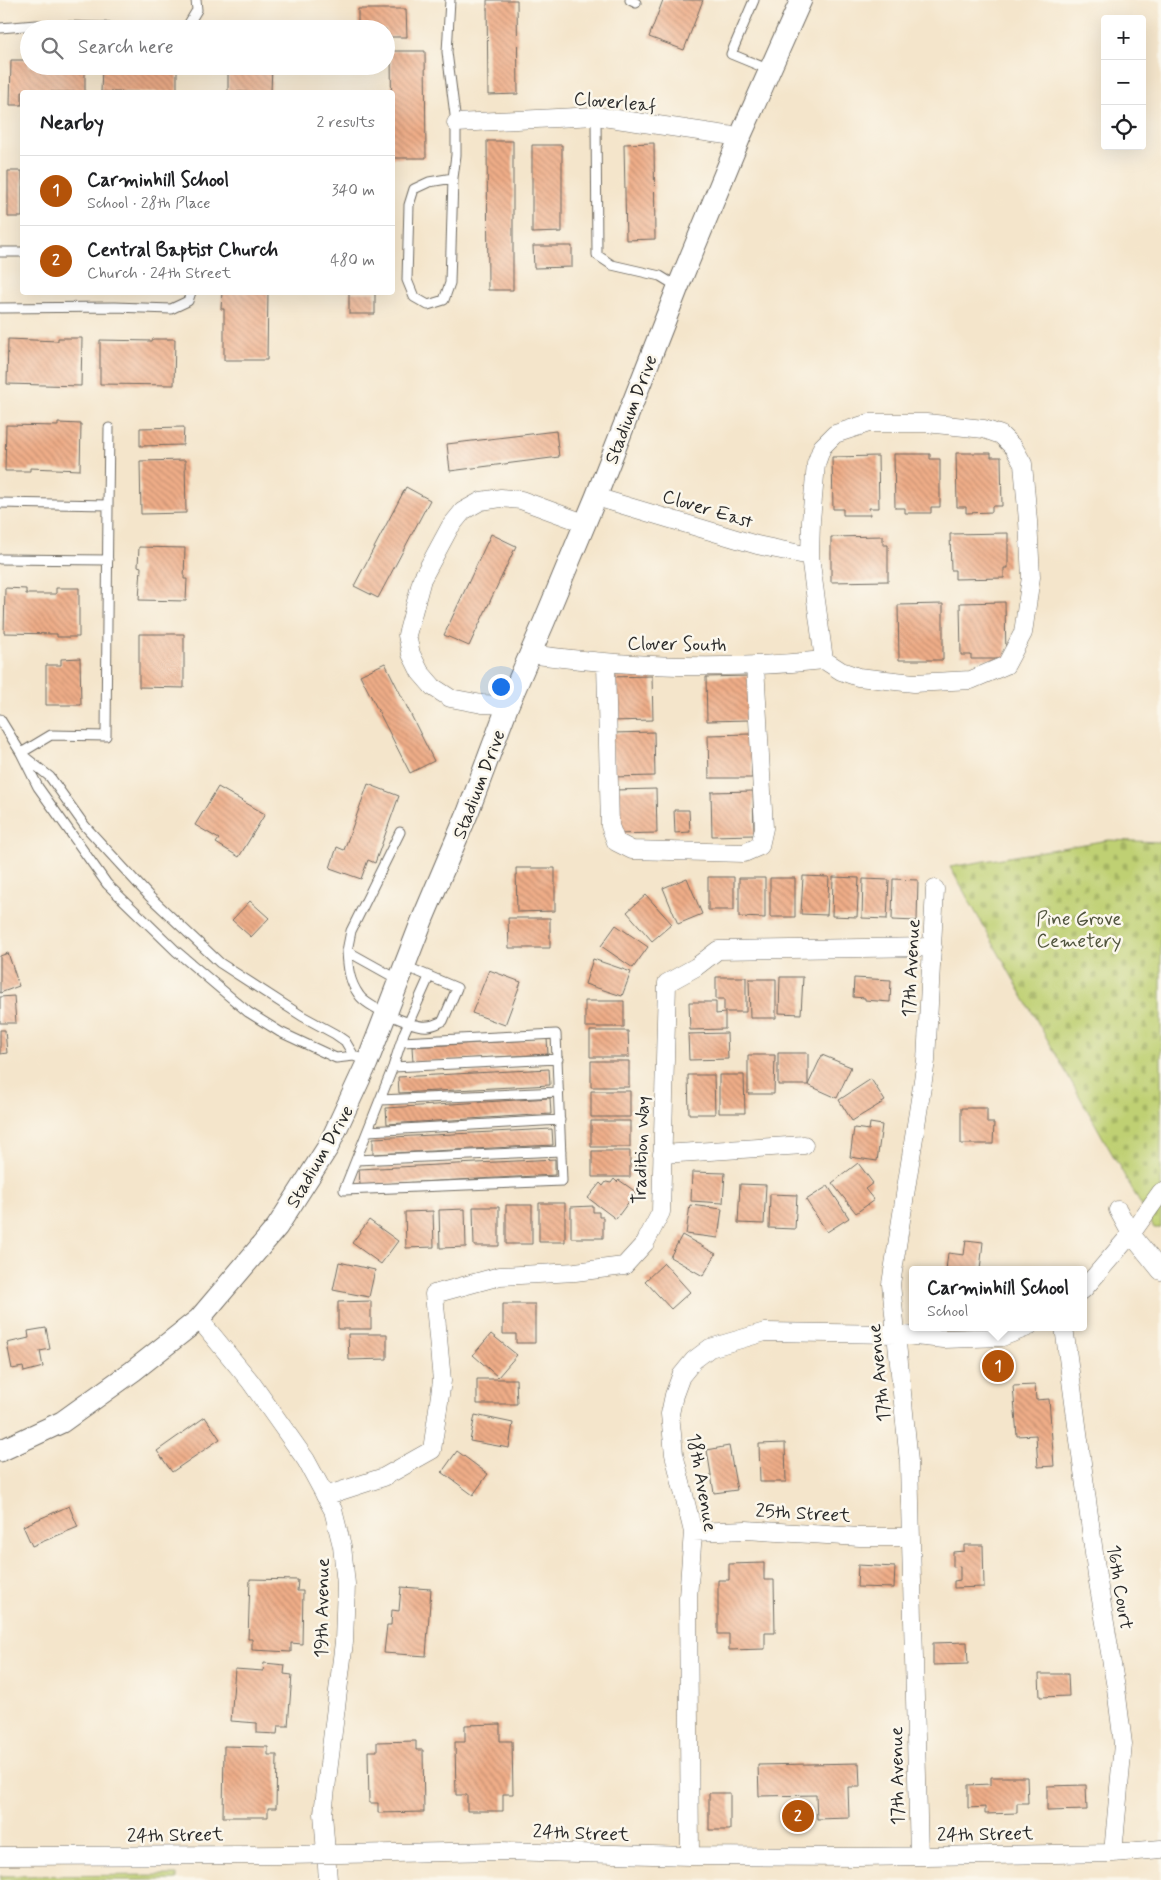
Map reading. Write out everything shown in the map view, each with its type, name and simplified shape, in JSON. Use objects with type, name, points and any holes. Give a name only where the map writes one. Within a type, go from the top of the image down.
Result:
[{"type":"street","name":"Stadium Drive","points":[[0,1451],[62,1422],[133,1371],[199,1319],[277,1227],[328,1147],[361,1059],[386,1014],[423,918],[468,812],[508,705],[596,497],[678,287],[740,136],[801,0]]},
{"type":"street","name":"Cloverleaf","points":[[456,123],[596,116],[740,136]]},
{"type":"street","points":[[869,423],[926,423],[984,429],[1001,436],[1014,448],[1023,464],[1031,577],[1023,634],[1006,665],[971,680],[914,683],[858,677],[841,672],[824,660],[810,556],[810,521],[816,464],[822,447],[835,434],[869,423]]},
{"type":"street","name":"Clover East","points":[[596,497],[757,545],[810,556]]},
{"type":"street","points":[[508,705],[482,704],[450,698],[433,687],[420,672],[411,654],[407,635],[422,578],[450,527],[464,511],[481,501],[501,498],[521,500],[584,523]]},
{"type":"street","name":"Clover South","points":[[529,654],[656,667],[755,665],[824,660]]},
{"type":"street","points":[[606,663],[610,826],[616,842],[632,850],[734,853],[744,853],[760,846],[764,828],[755,665]]},
{"type":"street","name":"17th Avenue","points":[[919,1856],[909,1462],[892,1284],[926,1060],[935,889]]},
{"type":"street","name":"Tradition Way","points":[[326,1496],[384,1477],[432,1450],[442,1380],[434,1294],[500,1276],[575,1272],[624,1266],[645,1243],[660,1212],[667,983],[718,950],[933,947]]},
{"type":"street","points":[[662,1154],[804,1145]]},
{"type":"street","points":[[1087,1285],[1132,1234],[1161,1192]]},
{"type":"street","points":[[1118,1210],[1132,1234],[1161,1271]]},
{"type":"street","name":"19th Avenue","points":[[199,1319],[262,1397],[306,1460],[333,1510],[342,1546],[346,1584],[344,1642],[323,1813],[328,1880]]},
{"type":"street","name":"18th Avenue","points":[[690,1856],[688,1597],[693,1532],[674,1454],[670,1414],[674,1395],[682,1376],[694,1360],[710,1348],[765,1332],[896,1334],[944,1339],[1002,1337],[1018,1331]]},
{"type":"street","name":"16th Court","points":[[1065,1331],[1097,1576],[1116,1688],[1122,1744],[1113,1853]]},
{"type":"street","name":"25th Street","points":[[693,1532],[746,1530],[860,1537],[911,1537]]},
{"type":"street","name":"24th Street","points":[[0,1856],[501,1851],[690,1856],[919,1856],[1113,1853],[1161,1849]]},
{"type":"lane","points":[[191,20],[197,10],[196,0]]},
{"type":"lane","points":[[450,0],[448,52],[456,123],[450,283],[444,300],[428,305],[414,297],[407,280],[409,205],[414,189],[429,182],[453,178]]},
{"type":"lane","points":[[754,0],[731,54],[770,70]]},
{"type":"lane","points":[[0,28],[20,26]]},
{"type":"lane","points":[[596,116],[597,254],[612,265],[660,276],[678,287]]},
{"type":"lane","points":[[0,252],[20,252]]},
{"type":"lane","points":[[0,308],[115,307],[171,309],[188,301],[190,295]]},
{"type":"lane","points":[[22,753],[51,735],[106,736],[109,428]]},
{"type":"lane","points":[[0,503],[108,505]]},
{"type":"lane","points":[[0,559],[108,560]]},
{"type":"lane","points":[[0,719],[22,753],[38,787],[107,884],[176,951],[248,1012],[280,1032],[336,1058],[361,1059]]},
{"type":"lane","points":[[22,753],[50,777],[85,826],[150,897],[220,963],[302,1016],[335,1034],[345,1041],[361,1059]]},
{"type":"lane","points":[[347,951],[402,973],[430,977],[457,988],[443,1021],[428,1026],[408,1023],[386,1014],[360,997],[348,975],[347,951],[352,931],[400,832]]},
{"type":"lane","points":[[402,1042],[556,1034],[562,1181],[344,1190],[394,1067],[408,1023],[430,977]]},
{"type":"lane","points":[[394,1067],[558,1059]]},
{"type":"lane","points":[[380,1100],[559,1092]]},
{"type":"lane","points":[[368,1131],[560,1120]]},
{"type":"lane","points":[[356,1160],[561,1151]]},
{"type":"green space","name":"Pine Grove Cemetery","points":[[1108,840],[1161,842],[1161,1228],[1154,1228],[950,867]]},
{"type":"green space","points":[[177,1875],[177,1880],[0,1880],[0,1876]]},
{"type":"building","points":[[487,0],[517,0],[518,94],[488,95]]},
{"type":"building","points":[[663,0],[703,0],[684,50],[649,37]]},
{"type":"building","points":[[358,9],[406,9],[407,37],[395,37],[395,20],[358,20]]},
{"type":"building","points":[[395,51],[425,51],[426,158],[395,158],[395,90],[391,90],[391,75],[395,75]]},
{"type":"building","points":[[11,60],[20,60],[20,75],[85,75],[85,90],[20,90],[20,105],[10,105]]},
{"type":"building","points":[[102,75],[177,75],[177,90],[101,90]]},
{"type":"building","points":[[228,75],[272,75],[271,90],[228,90]]},
{"type":"building","points":[[487,141],[513,141],[513,290],[488,290]]},
{"type":"building","points":[[654,143],[655,239],[626,240],[624,144]]},
{"type":"building","points":[[532,145],[562,145],[562,232],[532,233]]},
{"type":"building","points":[[8,171],[20,171],[20,217],[8,217]]},
{"type":"building","points":[[533,246],[572,246],[572,267],[534,268]]},
{"type":"building","points":[[222,295],[268,295],[267,360],[224,360],[224,309],[221,309]]},
{"type":"building","points":[[349,295],[375,295],[375,314],[349,314]]},
{"type":"building","points":[[58,338],[82,338],[81,386],[7,384],[8,339],[58,341]]},
{"type":"building","points":[[153,339],[175,339],[174,385],[100,384],[100,340],[152,341]]},
{"type":"building","points":[[58,423],[81,424],[80,470],[30,468],[30,471],[5,471],[6,425],[58,426]]},
{"type":"building","points":[[184,427],[183,445],[140,446],[140,428]]},
{"type":"building","points":[[556,431],[559,457],[450,471],[447,444]]},
{"type":"building","points":[[956,453],[991,453],[991,457],[1001,457],[1002,506],[992,506],[992,512],[966,513],[966,507],[957,507]]},
{"type":"building","points":[[894,454],[930,454],[930,459],[940,459],[940,507],[931,507],[931,513],[905,513],[905,508],[895,508]]},
{"type":"building","points":[[878,456],[879,508],[869,508],[870,515],[843,515],[843,509],[833,509],[832,457]]},
{"type":"building","points":[[185,460],[186,513],[141,514],[140,461]]},
{"type":"building","points":[[406,487],[430,500],[378,598],[354,586]]},
{"type":"building","points":[[1008,533],[1008,568],[1004,568],[1004,578],[955,579],[955,570],[951,570],[950,534]]},
{"type":"building","points":[[491,534],[516,546],[469,646],[444,635]]},
{"type":"building","points":[[883,536],[883,545],[888,545],[888,581],[831,582],[831,537]]},
{"type":"building","points":[[139,547],[185,548],[184,579],[187,579],[186,601],[139,600],[141,567],[138,566]]},
{"type":"building","points":[[5,588],[26,589],[26,594],[56,594],[56,588],[79,588],[79,637],[57,637],[57,634],[4,633]]},
{"type":"building","points":[[1005,602],[1006,659],[971,659],[971,655],[961,655],[960,603]]},
{"type":"building","points":[[943,604],[943,660],[899,660],[898,605]]},
{"type":"building","points":[[139,634],[184,634],[184,688],[139,687]]},
{"type":"building","points":[[80,658],[81,705],[46,705],[46,665],[61,665],[61,659]]},
{"type":"building","points":[[385,663],[434,761],[410,773],[360,675]]},
{"type":"building","points":[[652,676],[653,720],[610,721],[609,677]]},
{"type":"building","points":[[748,676],[750,720],[707,721],[706,677]]},
{"type":"building","points":[[654,732],[655,776],[613,777],[612,733]]},
{"type":"building","points":[[751,734],[752,778],[709,778],[708,735]]},
{"type":"building","points":[[368,784],[399,796],[375,863],[368,860],[361,879],[330,868],[337,847],[344,850]]},
{"type":"building","points":[[218,787],[265,814],[239,857],[216,843],[219,839],[195,825]]},
{"type":"building","points":[[656,789],[657,833],[615,834],[614,790]]},
{"type":"building","points":[[753,791],[754,835],[712,836],[711,792]]},
{"type":"building","points":[[674,810],[689,810],[690,832],[675,833]]},
{"type":"building","points":[[516,868],[555,868],[555,911],[517,912]]},
{"type":"building","points":[[803,876],[829,877],[827,915],[801,914]]},
{"type":"building","points":[[708,877],[734,877],[734,910],[708,910]]},
{"type":"building","points":[[833,877],[859,878],[857,917],[832,916]]},
{"type":"building","points":[[687,878],[702,914],[678,924],[663,888]]},
{"type":"building","points":[[739,878],[765,878],[765,918],[739,917]]},
{"type":"building","points":[[770,878],[795,878],[795,917],[770,917]]},
{"type":"building","points":[[863,879],[889,880],[887,919],[862,918]]},
{"type":"building","points":[[893,879],[918,880],[917,921],[892,920]]},
{"type":"building","points":[[646,895],[672,924],[652,941],[627,912]]},
{"type":"building","points":[[250,901],[269,918],[251,937],[232,920]]},
{"type":"building","points":[[508,918],[550,918],[550,948],[509,948]]},
{"type":"building","points":[[616,925],[648,947],[633,968],[601,946]]},
{"type":"building","points":[[8,953],[19,986],[0,993],[0,956]]},
{"type":"building","points":[[593,959],[631,972],[622,996],[585,984]]},
{"type":"building","points":[[489,970],[521,982],[505,1025],[472,1013]]},
{"type":"building","points":[[716,977],[746,977],[746,1012],[724,1012],[724,999],[716,999]]},
{"type":"building","points":[[780,977],[803,977],[801,1014],[779,1013]]},
{"type":"building","points":[[854,978],[891,980],[890,1002],[853,997]]},
{"type":"building","points":[[749,979],[776,979],[776,1018],[750,1018]]},
{"type":"building","points":[[14,996],[16,1023],[0,1023],[0,997]]},
{"type":"building","points":[[585,1001],[624,1001],[624,1027],[585,1027]]},
{"type":"building","points":[[689,1002],[716,1002],[716,1014],[725,1013],[725,1029],[690,1030]]},
{"type":"building","points":[[0,1030],[5,1030],[7,1053],[0,1054]]},
{"type":"building","points":[[590,1031],[628,1031],[629,1057],[590,1057]]},
{"type":"building","points":[[727,1033],[728,1059],[689,1060],[688,1034]]},
{"type":"building","points":[[547,1039],[548,1054],[413,1062],[412,1047]]},
{"type":"building","points":[[778,1053],[808,1053],[808,1085],[778,1085]]},
{"type":"building","points":[[748,1055],[775,1055],[774,1094],[748,1094]]},
{"type":"building","points":[[822,1055],[851,1067],[837,1098],[808,1085]]},
{"type":"building","points":[[591,1061],[629,1061],[629,1087],[591,1087]]},
{"type":"building","points":[[549,1069],[550,1085],[399,1093],[398,1077]]},
{"type":"building","points":[[688,1075],[714,1075],[715,1114],[689,1114]]},
{"type":"building","points":[[719,1075],[744,1075],[745,1113],[719,1113]]},
{"type":"building","points":[[871,1079],[885,1101],[852,1121],[839,1100]]},
{"type":"building","points":[[591,1091],[630,1091],[630,1117],[591,1117]]},
{"type":"building","points":[[550,1098],[551,1114],[387,1124],[386,1108]]},
{"type":"building","points":[[961,1108],[987,1108],[987,1123],[994,1123],[993,1144],[961,1144]]},
{"type":"building","points":[[591,1121],[630,1121],[630,1147],[591,1147]]},
{"type":"building","points":[[870,1123],[882,1125],[877,1161],[850,1157],[854,1128],[869,1130]]},
{"type":"building","points":[[552,1129],[553,1145],[373,1154],[373,1138]]},
{"type":"building","points":[[592,1151],[630,1151],[630,1177],[592,1177]]},
{"type":"building","points":[[555,1159],[555,1175],[360,1185],[359,1169]]},
{"type":"building","points":[[858,1163],[873,1183],[865,1189],[874,1200],[856,1213],[832,1183]]},
{"type":"building","points":[[692,1172],[725,1173],[723,1203],[691,1201]]},
{"type":"building","points":[[614,1179],[617,1182],[619,1180],[636,1192],[616,1219],[588,1198],[600,1183],[603,1186],[606,1182],[611,1183]]},
{"type":"building","points":[[740,1184],[766,1185],[764,1224],[738,1223]]},
{"type":"building","points":[[828,1186],[849,1218],[827,1232],[806,1200]]},
{"type":"building","points":[[770,1194],[797,1195],[795,1229],[769,1228]]},
{"type":"building","points":[[539,1203],[565,1203],[565,1242],[539,1242]]},
{"type":"building","points":[[506,1205],[532,1205],[532,1244],[506,1244]]},
{"type":"building","points":[[690,1205],[722,1209],[718,1238],[686,1234]]},
{"type":"building","points":[[593,1206],[593,1212],[599,1212],[599,1217],[603,1217],[603,1238],[571,1238],[571,1207]]},
{"type":"building","points":[[473,1207],[499,1207],[499,1246],[474,1246]]},
{"type":"building","points":[[465,1209],[466,1247],[440,1248],[439,1210]]},
{"type":"building","points":[[433,1211],[434,1247],[406,1248],[405,1212]]},
{"type":"building","points":[[369,1220],[398,1241],[381,1264],[352,1243]]},
{"type":"building","points":[[682,1235],[716,1254],[703,1276],[670,1257]]},
{"type":"building","points":[[966,1240],[983,1242],[980,1266],[946,1266],[948,1253],[964,1255]]},
{"type":"building","points":[[339,1262],[375,1270],[369,1297],[333,1290]]},
{"type":"building","points":[[664,1263],[690,1292],[671,1309],[645,1281]]},
{"type":"building","points":[[371,1301],[371,1329],[338,1329],[338,1302]]},
{"type":"building","points":[[503,1304],[535,1304],[535,1343],[516,1343],[516,1334],[503,1334]]},
{"type":"building","points":[[46,1328],[50,1349],[40,1351],[43,1367],[24,1372],[23,1367],[12,1369],[7,1343],[29,1338],[28,1331]]},
{"type":"building","points":[[348,1334],[387,1334],[387,1359],[349,1360]]},
{"type":"building","points":[[491,1334],[517,1355],[498,1377],[473,1355]]},
{"type":"building","points":[[477,1379],[516,1379],[517,1404],[477,1404]]},
{"type":"building","points":[[1035,1385],[1036,1400],[1049,1399],[1054,1466],[1038,1467],[1036,1435],[1017,1436],[1013,1386]]},
{"type":"building","points":[[475,1415],[513,1423],[509,1448],[470,1441]]},
{"type":"building","points":[[205,1417],[220,1439],[172,1472],[157,1451]]},
{"type":"building","points":[[785,1443],[786,1482],[760,1482],[759,1444]]},
{"type":"building","points":[[729,1446],[737,1490],[714,1493],[707,1450]]},
{"type":"building","points":[[457,1451],[488,1474],[473,1495],[442,1472]]},
{"type":"building","points":[[69,1506],[78,1527],[32,1546],[23,1526]]},
{"type":"building","points":[[964,1545],[983,1545],[984,1587],[954,1588],[954,1581],[960,1580],[960,1566],[953,1567],[953,1552],[964,1551]]},
{"type":"building","points":[[764,1563],[764,1580],[774,1580],[775,1633],[765,1633],[765,1649],[729,1650],[729,1634],[718,1634],[718,1580],[729,1580],[729,1564]]},
{"type":"building","points":[[858,1565],[895,1567],[894,1588],[857,1587]]},
{"type":"building","points":[[250,1579],[298,1580],[297,1591],[303,1591],[302,1644],[291,1643],[291,1652],[252,1650],[252,1639],[248,1639]]},
{"type":"building","points":[[401,1587],[431,1589],[426,1656],[384,1653],[387,1625],[391,1625],[392,1610],[399,1611]]},
{"type":"building","points":[[967,1642],[968,1664],[933,1665],[933,1643]]},
{"type":"building","points":[[264,1663],[285,1665],[284,1674],[292,1675],[288,1726],[278,1726],[277,1734],[257,1733],[257,1723],[231,1721],[235,1669],[263,1671]]},
{"type":"building","points":[[1039,1674],[1068,1674],[1069,1696],[1040,1697]]},
{"type":"building","points":[[500,1724],[500,1741],[512,1741],[513,1794],[503,1794],[503,1811],[467,1811],[467,1795],[456,1795],[455,1742],[465,1742],[465,1725]]},
{"type":"building","points":[[416,1741],[416,1750],[423,1750],[424,1812],[378,1813],[378,1803],[369,1803],[368,1751],[377,1751],[377,1742]]},
{"type":"building","points":[[224,1746],[268,1747],[268,1755],[277,1755],[276,1808],[268,1808],[268,1817],[223,1817]]},
{"type":"building","points":[[859,1763],[860,1787],[848,1787],[849,1818],[817,1819],[816,1795],[759,1796],[758,1765]]},
{"type":"building","points":[[991,1777],[1027,1777],[1028,1803],[1017,1803],[1017,1813],[985,1814],[985,1807],[968,1808],[968,1785],[991,1784]]},
{"type":"building","points":[[1086,1785],[1087,1810],[1047,1811],[1047,1786]]},
{"type":"building","points":[[709,1793],[730,1793],[730,1830],[709,1830]]},
{"type":"place","name":"Carminhill School","points":[[998,1366]]},
{"type":"place","name":"Central Baptist Church","points":[[798,1816]]}]
